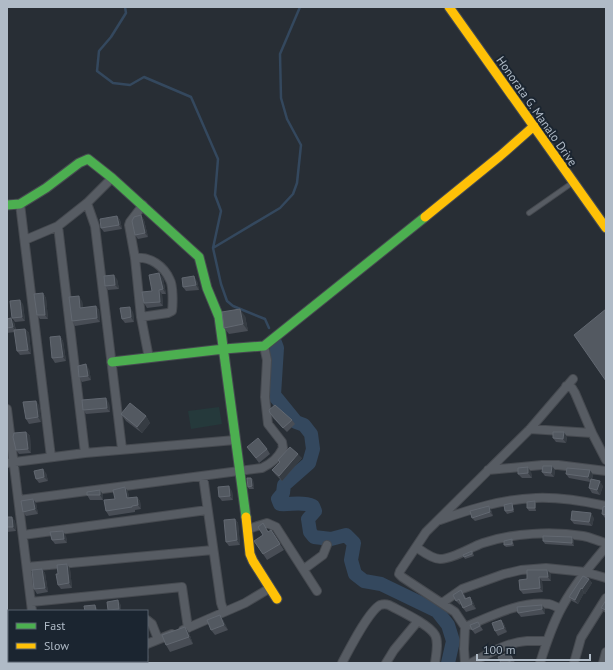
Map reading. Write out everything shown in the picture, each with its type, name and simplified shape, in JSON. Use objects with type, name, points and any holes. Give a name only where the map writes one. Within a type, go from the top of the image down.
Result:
[{"type":"street","name":"Honorata G. Manalo Drive","points":[[449,7],[573,183],[603,216],[606,228]]},
{"type":"street","points":[[112,362],[224,348],[264,346],[500,156],[534,126]]},
{"type":"street","points":[[7,205],[20,204],[46,188],[79,163],[88,159],[143,205],[199,257],[203,268],[206,286],[217,308],[224,348],[250,554],[277,599]]},
{"type":"street","points":[[25,240],[58,226],[87,203],[112,178]]},
{"type":"street","points":[[87,203],[95,226],[122,450]]},
{"type":"street","points":[[20,204],[51,457]]},
{"type":"street","points":[[143,205],[130,222],[129,226],[135,258],[141,317],[149,358]]},
{"type":"street","points":[[58,226],[85,453]]},
{"type":"street","points":[[135,258],[143,257],[150,259],[156,263],[171,281],[172,311],[168,313],[141,317]]},
{"type":"street","points":[[19,500],[262,468],[273,462],[283,448],[282,442],[268,424],[265,397],[267,360],[264,346]]},
{"type":"street","points":[[465,663],[465,627],[455,612],[399,574],[400,571],[426,532],[530,429],[566,386],[574,379]]},
{"type":"street","points":[[566,386],[572,388],[576,393],[592,433],[606,460]]},
{"type":"street","points":[[7,409],[10,462],[19,500],[32,610]]},
{"type":"street","points":[[530,429],[592,433]]},
{"type":"street","points":[[10,462],[85,453],[235,440]]},
{"type":"street","points":[[488,470],[558,465],[606,471]]},
{"type":"street","points":[[203,476],[212,550],[221,603],[224,612]]},
{"type":"street","points":[[439,520],[472,509],[507,501],[535,498],[583,501],[606,506]]},
{"type":"street","points":[[23,535],[207,510]]},
{"type":"street","points":[[248,529],[267,523],[276,527],[317,591]]},
{"type":"street","points":[[416,547],[435,558],[440,559],[447,558],[484,543],[517,536],[558,534],[584,536],[606,543]]},
{"type":"street","points":[[304,569],[323,555],[327,545]]},
{"type":"street","points":[[540,663],[547,641],[561,608],[585,572],[606,547]]},
{"type":"street","points":[[27,567],[212,550]]},
{"type":"street","points":[[442,603],[462,589],[521,570],[546,568],[585,572],[606,578]]},
{"type":"street","points":[[31,602],[182,587],[188,628]]},
{"type":"street","points":[[148,644],[245,603],[270,588]]},
{"type":"street","points":[[574,663],[581,638],[606,598]]},
{"type":"street","points":[[465,627],[514,608],[528,605],[550,604],[561,608]]},
{"type":"street","points":[[342,663],[372,614],[381,605],[389,605],[418,621],[435,635],[437,644],[435,663]]},
{"type":"street","points":[[148,621],[152,624],[158,639]]},
{"type":"street","points":[[386,663],[394,650],[418,621]]},
{"type":"street","points":[[470,663],[494,651],[515,643],[526,641],[547,641]]},
{"type":"street","points":[[603,663],[606,652]]},
{"type":"street","points":[[53,663],[64,662]]},
{"type":"lane","points":[[529,213],[573,183]]},
{"type":"green space","points":[[219,407],[222,424],[191,429],[188,411]]},
{"type":"building","points":[[141,215],[145,233],[135,235],[132,221],[134,217]]},
{"type":"building","points":[[117,216],[119,225],[101,228],[100,219]]},
{"type":"building","points":[[159,273],[163,289],[159,290],[160,302],[144,303],[142,292],[152,291],[149,275]]},
{"type":"building","points":[[114,275],[115,285],[105,286],[104,276]]},
{"type":"building","points":[[194,276],[196,285],[183,287],[182,278]]},
{"type":"building","points":[[43,293],[45,315],[37,315],[34,294]]},
{"type":"building","points":[[79,296],[80,308],[96,306],[97,318],[72,321],[69,297]]},
{"type":"building","points":[[20,300],[22,317],[12,318],[10,301]]},
{"type":"building","points":[[130,307],[131,317],[122,319],[120,308]]},
{"type":"building","points":[[240,309],[243,324],[224,328],[222,312]]},
{"type":"building","points":[[606,309],[606,381],[574,335]]},
{"type":"building","points":[[11,318],[13,327],[7,328],[7,319]]},
{"type":"building","points":[[25,329],[28,350],[17,351],[14,330]]},
{"type":"building","points":[[60,336],[63,357],[52,358],[50,337]]},
{"type":"building","points":[[86,364],[88,376],[79,377],[78,366]]},
{"type":"building","points":[[106,398],[107,408],[83,410],[82,400]]},
{"type":"building","points":[[36,401],[38,417],[26,419],[23,402]]},
{"type":"building","points":[[130,403],[146,416],[137,427],[121,414]]},
{"type":"building","points":[[275,405],[292,420],[283,428],[270,413],[269,410]]},
{"type":"building","points":[[26,432],[28,449],[16,450],[13,437],[14,433]]},
{"type":"building","points":[[553,432],[564,432],[563,439],[553,438]]},
{"type":"building","points":[[258,438],[267,449],[256,458],[247,447]]},
{"type":"building","points":[[290,447],[298,454],[279,476],[272,470],[280,462],[278,460]]},
{"type":"building","points":[[543,466],[552,466],[551,473],[542,472]]},
{"type":"building","points":[[528,467],[528,473],[518,474],[518,468]]},
{"type":"building","points":[[567,468],[590,470],[588,477],[566,474]]},
{"type":"building","points":[[43,469],[44,477],[36,479],[34,471]]},
{"type":"building","points":[[247,478],[251,478],[252,486],[248,487]]},
{"type":"building","points":[[591,479],[600,481],[597,490],[589,488]]},
{"type":"building","points":[[229,486],[230,496],[219,497],[218,487]]},
{"type":"building","points":[[125,487],[127,498],[137,497],[138,505],[106,511],[104,500],[115,499],[113,490]]},
{"type":"building","points":[[100,490],[100,495],[87,495],[87,492]]},
{"type":"building","points":[[33,499],[35,509],[23,512],[21,501]]},
{"type":"building","points":[[535,501],[535,508],[527,508],[527,502]]},
{"type":"building","points":[[512,503],[513,510],[505,511],[504,505]]},
{"type":"building","points":[[489,506],[490,512],[472,518],[470,511]]},
{"type":"building","points":[[606,506],[606,515],[602,514],[603,507]]},
{"type":"building","points":[[572,511],[591,513],[589,522],[571,520]]},
{"type":"building","points":[[7,517],[12,517],[13,527],[7,527]]},
{"type":"building","points":[[235,519],[237,540],[226,542],[224,520]]},
{"type":"building","points":[[263,523],[268,532],[271,530],[280,544],[263,554],[254,541],[263,535],[258,527]]},
{"type":"building","points":[[63,531],[64,539],[52,540],[50,532]]},
{"type":"building","points":[[543,536],[572,537],[572,543],[543,541]]},
{"type":"building","points":[[512,539],[512,544],[504,545],[504,541]]},
{"type":"building","points":[[472,551],[472,554],[464,557],[463,555]]},
{"type":"building","points":[[67,564],[69,583],[58,585],[56,574],[58,574],[57,565]]},
{"type":"building","points":[[42,569],[45,588],[34,589],[32,570]]},
{"type":"building","points":[[527,570],[547,570],[548,577],[539,577],[540,588],[520,590],[519,580],[527,579]]},
{"type":"building","points":[[583,576],[589,579],[582,589],[581,588],[575,600],[569,597]]},
{"type":"building","points":[[461,590],[465,599],[470,597],[472,604],[463,608],[459,599],[456,601],[453,595]]},
{"type":"building","points":[[118,600],[119,609],[108,610],[107,602]]},
{"type":"building","points":[[606,600],[606,610],[601,608]]},
{"type":"building","points":[[95,605],[96,610],[85,610],[84,606]]},
{"type":"building","points":[[542,605],[542,609],[518,613],[517,607]]},
{"type":"building","points":[[220,615],[224,625],[211,630],[207,620]]},
{"type":"building","points":[[501,620],[504,628],[495,631],[492,623]]},
{"type":"building","points":[[478,622],[480,626],[472,630],[470,625]]},
{"type":"building","points":[[185,627],[189,637],[166,645],[162,635]]},
{"type":"building","points":[[509,652],[513,660],[506,663],[501,663],[498,657]]},
{"type":"waterway","points":[[125,7],[126,13],[111,37],[99,51],[97,71],[113,83],[130,85],[144,77],[191,97],[218,159],[215,195],[221,211],[213,248],[221,284],[227,301],[233,306],[265,319],[269,328]]},
{"type":"waterway","points":[[213,248],[280,208],[293,194],[297,183],[301,145],[287,119],[281,98],[280,54],[300,7]]},
{"type":"waterway","points":[[274,340],[277,348],[274,395],[296,422],[304,425],[311,434],[313,449],[309,463],[284,485],[283,493],[278,499],[280,504],[301,503],[313,506],[315,511],[308,519],[310,532],[314,537],[331,539],[346,535],[354,543],[351,560],[355,574],[364,581],[381,584],[437,611],[448,625],[453,641],[448,663]]},
{"type":"traffic: fast","points":[[7,205],[20,204],[46,188],[79,163],[88,159],[112,178],[199,257],[207,288],[219,317],[246,517]]},
{"type":"traffic: fast","points":[[112,362],[224,349],[264,346],[425,217]]},
{"type":"traffic: slow","points":[[449,7],[606,228]]},
{"type":"traffic: slow","points":[[425,217],[500,156],[534,126]]},
{"type":"traffic: slow","points":[[246,517],[250,554],[277,599]]}]
